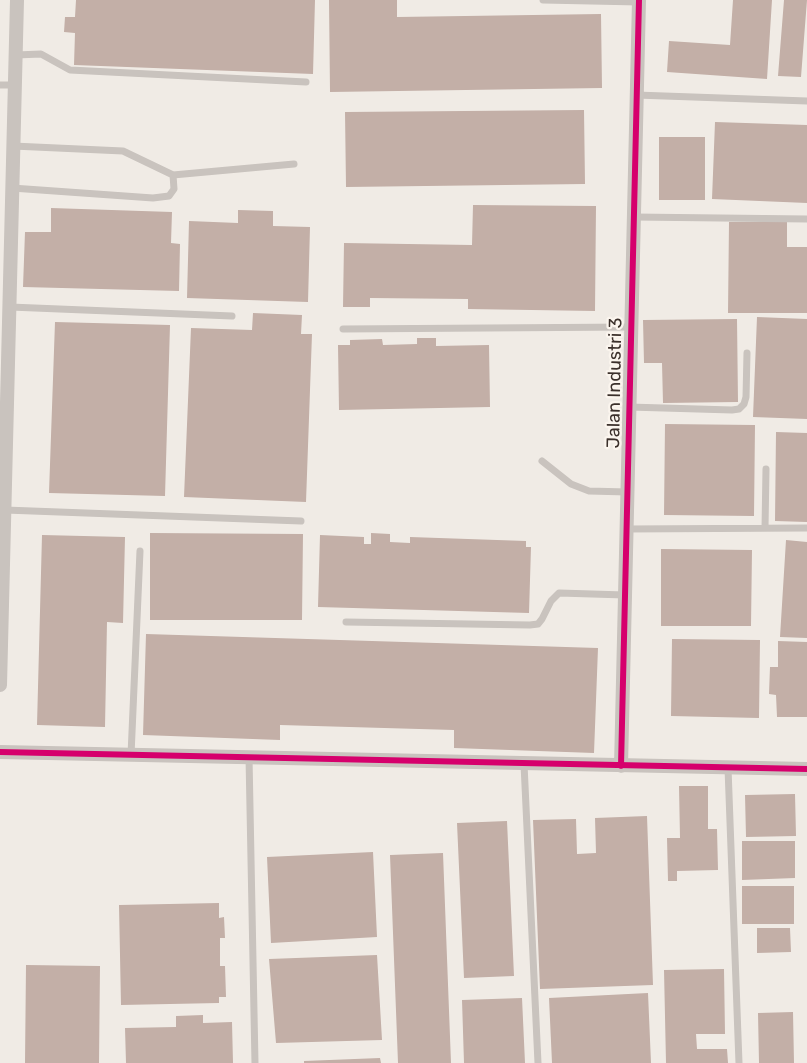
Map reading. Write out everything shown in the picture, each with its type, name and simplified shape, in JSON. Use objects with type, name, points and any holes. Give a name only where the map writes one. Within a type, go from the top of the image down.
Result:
[{"type":"street","points":[[0,685],[2,532],[5,510],[3,414],[17,0]]},
{"type":"street","name":"Jalan Industri 3","points":[[621,766],[639,1]]},
{"type":"street","points":[[0,752],[807,769]]},
{"type":"lane","points":[[543,0],[639,1]]},
{"type":"lane","points":[[16,55],[41,54],[70,70],[306,82]]},
{"type":"lane","points":[[0,85],[15,85]]},
{"type":"lane","points":[[636,95],[807,101]]},
{"type":"lane","points":[[12,146],[123,151],[172,175],[294,164]]},
{"type":"lane","points":[[12,188],[153,198],[168,196],[174,189],[172,175]]},
{"type":"lane","points":[[634,217],[807,219]]},
{"type":"lane","points":[[6,298],[232,316]]},
{"type":"lane","points":[[343,328],[631,327]]},
{"type":"lane","points":[[629,407],[739,409],[744,404],[746,397],[747,352]]},
{"type":"lane","points":[[542,461],[571,484],[589,491],[627,492]]},
{"type":"lane","points":[[765,528],[766,469]]},
{"type":"lane","points":[[5,510],[301,521]]},
{"type":"lane","points":[[627,529],[807,528]]},
{"type":"lane","points":[[131,755],[140,551]]},
{"type":"lane","points":[[346,622],[530,625],[538,624],[551,601],[559,593],[625,595]]},
{"type":"lane","points":[[249,757],[255,1063]]},
{"type":"lane","points":[[524,764],[538,1063]]},
{"type":"lane","points":[[728,768],[739,1063]]},
{"type":"building","points":[[76,0],[315,0],[313,74],[74,65],[75,33],[64,32],[65,17],[75,17]]},
{"type":"building","points":[[329,0],[397,0],[397,17],[601,14],[602,88],[330,92]]},
{"type":"building","points":[[733,0],[772,0],[767,79],[667,72],[669,41],[730,45]]},
{"type":"building","points":[[784,0],[807,0],[801,77],[778,76]]},
{"type":"building","points":[[584,110],[585,184],[346,187],[345,112]]},
{"type":"building","points":[[715,122],[807,125],[807,203],[712,199]]},
{"type":"building","points":[[659,137],[705,137],[705,200],[659,200]]},
{"type":"building","points":[[473,205],[596,206],[595,311],[468,309],[468,299],[370,298],[370,307],[343,307],[344,243],[472,245]]},
{"type":"building","points":[[51,208],[172,212],[171,243],[180,244],[179,291],[23,287],[25,232],[51,232]]},
{"type":"building","points":[[238,210],[273,211],[273,226],[310,227],[308,302],[187,298],[189,221],[238,223]]},
{"type":"building","points":[[729,222],[787,222],[787,247],[807,247],[807,313],[728,313]]},
{"type":"building","points":[[253,313],[302,315],[301,334],[312,334],[306,502],[184,497],[191,328],[252,330]]},
{"type":"building","points":[[757,317],[807,319],[807,419],[753,417]]},
{"type":"building","points":[[737,319],[738,402],[663,403],[662,363],[644,363],[643,320]]},
{"type":"building","points":[[55,322],[170,325],[165,496],[49,493]]},
{"type":"building","points":[[417,338],[436,338],[436,346],[489,345],[490,407],[339,410],[338,345],[350,345],[350,340],[382,339],[383,345],[417,344]]},
{"type":"building","points":[[665,424],[755,425],[754,516],[664,515]]},
{"type":"building","points":[[776,432],[807,433],[807,522],[775,521]]},
{"type":"building","points":[[150,533],[303,534],[302,620],[150,620]]},
{"type":"building","points":[[371,533],[390,534],[390,542],[410,543],[410,537],[526,541],[526,547],[531,547],[529,613],[318,607],[320,535],[364,537],[364,544],[371,544]]},
{"type":"building","points":[[42,535],[125,537],[123,623],[107,622],[105,727],[37,725]]},
{"type":"building","points":[[786,540],[807,542],[807,638],[780,637]]},
{"type":"building","points":[[661,549],[752,550],[751,626],[661,626]]},
{"type":"building","points":[[146,634],[598,648],[594,753],[454,748],[454,730],[280,725],[280,740],[143,735]]},
{"type":"building","points":[[672,639],[760,640],[759,718],[671,716]]},
{"type":"building","points":[[778,641],[807,642],[807,717],[777,717],[776,695],[769,694],[770,667],[778,667]]},
{"type":"building","points":[[679,786],[708,786],[708,829],[717,829],[718,870],[677,871],[677,881],[668,881],[667,838],[680,838]]},
{"type":"building","points":[[795,794],[796,836],[746,837],[745,795]]},
{"type":"building","points":[[647,816],[653,985],[540,989],[533,820],[576,819],[577,854],[596,853],[595,818]]},
{"type":"building","points":[[507,821],[514,976],[464,978],[457,823]]},
{"type":"building","points":[[742,841],[795,841],[795,878],[742,880]]},
{"type":"building","points":[[373,852],[377,937],[271,943],[267,857]]},
{"type":"building","points":[[443,853],[451,1063],[398,1063],[390,855]]},
{"type":"building","points":[[742,886],[794,886],[794,924],[742,924]]},
{"type":"building","points":[[219,903],[219,918],[224,917],[225,938],[220,938],[220,966],[225,966],[226,997],[219,997],[219,1003],[121,1005],[119,905]]},
{"type":"building","points":[[757,928],[790,928],[791,952],[757,953]]},
{"type":"building","points":[[377,955],[382,1040],[276,1043],[269,959]]},
{"type":"building","points":[[26,965],[100,966],[99,1063],[25,1063]]},
{"type":"building","points":[[724,969],[725,1034],[696,1034],[697,1049],[727,1049],[728,1063],[666,1063],[664,970]]},
{"type":"building","points":[[648,993],[651,1063],[552,1063],[549,998]]},
{"type":"building","points":[[522,998],[525,1063],[464,1063],[462,1000]]},
{"type":"building","points":[[793,1012],[794,1063],[759,1063],[758,1013]]},
{"type":"building","points":[[203,1015],[203,1023],[232,1022],[233,1063],[126,1063],[125,1028],[176,1027],[176,1016]]},
{"type":"building","points":[[380,1058],[381,1063],[304,1063],[304,1061]]},
{"type":"cycle path","points":[[621,766],[639,0]]},
{"type":"cycle path","points":[[0,752],[807,769]]}]
